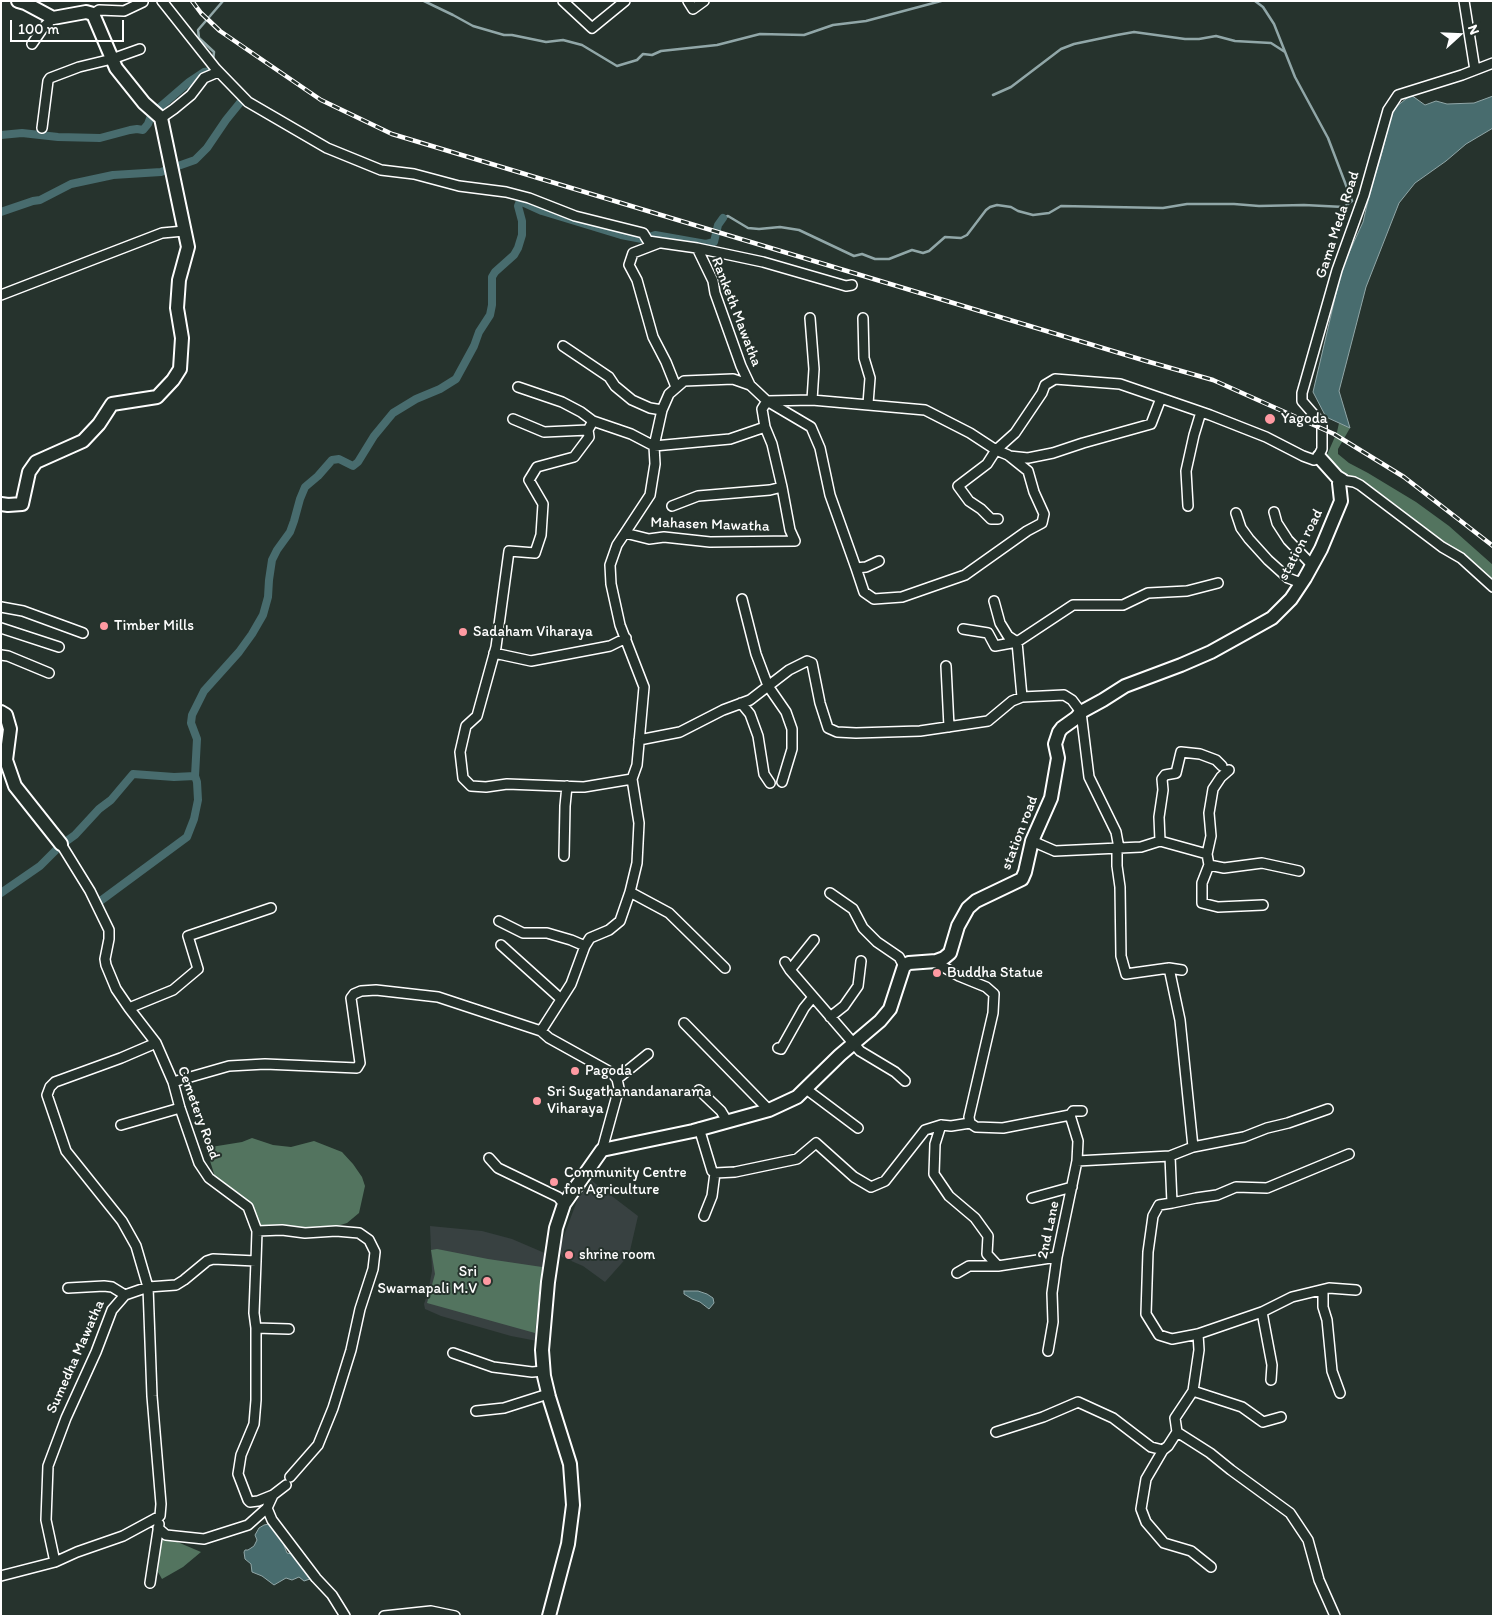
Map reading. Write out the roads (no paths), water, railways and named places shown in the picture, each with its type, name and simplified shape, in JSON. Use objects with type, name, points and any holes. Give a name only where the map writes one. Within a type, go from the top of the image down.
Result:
[{"type":"street","points":[[162,1],[207,59],[248,102],[327,148],[380,170],[414,174],[459,186],[506,192],[529,198],[575,216],[660,243],[697,248],[763,262],[846,286],[852,285]]},
{"type":"street","points":[[563,1],[592,28],[625,1]]},
{"type":"street","points":[[688,1],[693,9],[704,1]]},
{"type":"street","points":[[1464,1],[1475,70]]},
{"type":"street","points":[[23,2],[53,18]]},
{"type":"street","points":[[32,44],[53,18],[86,12],[96,8],[124,11],[143,2]]},
{"type":"street","points":[[1,504],[22,504],[29,472],[36,462],[83,442],[99,424],[112,404],[157,397],[173,380],[180,368],[182,338],[177,308],[179,280],[188,247],[161,118],[144,103],[116,68],[96,8]]},
{"type":"street","points":[[42,128],[48,81],[50,78],[79,67],[112,59],[140,49]]},
{"type":"street","name":"Gama Meda Road","points":[[1318,457],[1323,438],[1322,424],[1302,401],[1302,393],[1336,270],[1364,195],[1388,110],[1398,95],[1475,70],[1493,62]]},
{"type":"street","points":[[161,118],[191,95],[204,78],[217,70]]},
{"type":"street","points":[[1,295],[162,233],[184,231]]},
{"type":"street","points":[[660,243],[633,253],[629,265],[637,280],[653,337],[676,387]]},
{"type":"street","name":"Ranketh Mawatha","points":[[697,248],[713,281],[718,302],[741,366],[750,385]]},
{"type":"street","points":[[810,318],[814,369],[812,400]]},
{"type":"street","points":[[863,318],[864,358],[870,378],[868,404]]},
{"type":"street","points":[[563,346],[609,377],[615,386],[632,400],[650,408],[662,410]]},
{"type":"street","points":[[541,1031],[571,984],[585,946],[590,938],[609,930],[620,921],[638,863],[639,823],[632,779],[637,765],[644,687],[620,625],[611,584],[610,565],[617,545],[650,495],[655,464],[654,446],[662,410],[669,394],[684,381],[733,379],[750,385],[767,401],[811,427],[820,448],[830,495],[864,592],[874,599],[902,597],[965,576],[1027,531],[1042,523],[1044,514],[1034,492],[1028,471],[1008,455]]},
{"type":"street","points":[[998,519],[991,519],[969,501],[958,486],[987,464],[996,450],[1015,433],[1042,393],[1045,385],[1055,379],[1120,384],[1266,436],[1314,460],[1318,457],[1337,477],[1360,485],[1442,547],[1461,558],[1493,587]]},
{"type":"street","points":[[518,387],[562,402],[581,412],[591,425],[589,437],[574,457],[537,467],[529,480],[543,504],[541,535],[535,553],[509,551],[495,650],[477,716],[466,726],[460,752],[463,778],[471,786],[486,787],[507,784],[584,787],[632,779]]},
{"type":"street","points":[[767,401],[812,400],[925,410],[970,433],[996,450],[1008,455],[1028,458],[1054,453],[1151,424],[1161,398]]},
{"type":"street","points":[[672,506],[698,496],[770,490],[782,487],[772,444],[764,427],[762,409],[767,401]]},
{"type":"street","points":[[1188,506],[1186,471],[1201,412]]},
{"type":"street","points":[[513,419],[544,432],[591,425],[630,434],[654,446],[730,439],[764,427]]},
{"type":"street","name":"station road","points":[[936,961],[950,953],[958,926],[968,908],[976,901],[1022,879],[1026,872],[1032,841],[1051,798],[1058,758],[1056,744],[1062,728],[1081,712],[1125,686],[1211,652],[1272,618],[1291,599],[1321,550],[1338,511],[1341,500],[1339,484],[1342,480]]},
{"type":"street","name":"Mahasen Mawatha","points":[[625,533],[649,539],[664,538],[710,542],[795,541],[790,530],[782,487]]},
{"type":"street","points":[[1274,512],[1277,523],[1288,540],[1312,565]]},
{"type":"street","points":[[1236,514],[1241,528],[1268,560],[1288,578],[1301,583]]},
{"type":"street","points":[[856,568],[866,567],[879,561]]},
{"type":"street","points":[[962,630],[988,633],[995,646],[1016,642],[1073,605],[1123,605],[1148,593],[1187,591],[1218,583]]},
{"type":"street","points":[[742,599],[756,654],[768,686],[786,712],[792,729],[792,749],[782,782]]},
{"type":"street","points":[[994,601],[1000,623],[1008,636],[1016,642],[1022,697]]},
{"type":"street","points":[[1,607],[23,611],[83,633]]},
{"type":"street","points":[[1,628],[59,647]]},
{"type":"street","points":[[495,650],[531,661],[610,646],[626,638]]},
{"type":"street","points":[[1,655],[8,656],[49,673]]},
{"type":"street","points":[[639,740],[680,732],[723,710],[750,700],[789,670],[807,661],[812,663],[820,703],[828,728],[837,732],[920,731],[949,727],[988,720],[1012,701],[1022,697],[1064,695],[1072,700],[1081,712],[1089,777],[1116,832],[1119,848],[1117,851],[1117,866],[1120,887],[1121,956],[1126,974],[1169,968],[1182,970]]},
{"type":"street","points":[[946,666],[949,727]]},
{"type":"street","points":[[741,703],[750,714],[758,736],[764,774],[770,783]]},
{"type":"street","points":[[1,712],[6,715],[10,729],[6,760],[15,786],[62,845]]},
{"type":"street","points":[[1160,841],[1159,817],[1163,790],[1162,779],[1165,775],[1176,773],[1181,752],[1200,754],[1216,760],[1226,768],[1213,789],[1209,813],[1211,836],[1207,854],[1209,865],[1202,883],[1202,903],[1218,907],[1263,905]]},
{"type":"street","points":[[564,856],[567,786]]},
{"type":"street","points":[[1032,841],[1055,850],[1141,847],[1160,841],[1207,854]]},
{"type":"street","name":"Cemetery Road","points":[[62,845],[90,890],[109,930],[105,959],[106,966],[116,989],[156,1043],[173,1082],[199,1163],[209,1178],[248,1207],[257,1231],[254,1312],[256,1328],[256,1400],[254,1424],[241,1455],[238,1474],[250,1502],[273,1495]]},
{"type":"street","points":[[1209,865],[1224,868],[1262,863],[1299,871]]},
{"type":"street","points":[[630,892],[669,913],[725,968]]},
{"type":"street","points":[[830,893],[853,909],[863,928],[876,942],[900,957],[904,966]]},
{"type":"street","points":[[129,1008],[173,990],[198,969],[188,936],[271,908]]},
{"type":"street","points":[[499,921],[524,933],[547,933],[585,946]]},
{"type":"street","points":[[814,940],[787,966],[860,1051],[895,1072],[904,1081]]},
{"type":"street","points":[[501,945],[561,999]]},
{"type":"street","points":[[830,1017],[844,1006],[858,986],[861,961]]},
{"type":"street","points":[[602,1150],[769,1110],[797,1097],[880,1021],[890,1009],[904,966],[909,963],[936,961],[958,976],[986,987],[994,994],[994,1013],[969,1117],[970,1123]]},
{"type":"street","points":[[1169,968],[1180,1020],[1193,1147]]},
{"type":"street","points":[[173,1082],[229,1066],[265,1064],[357,1068],[360,1063],[351,998],[354,994],[361,991],[376,990],[438,997],[541,1031],[549,1038],[612,1073],[617,1079],[619,1088],[602,1150],[564,1204],[556,1228],[548,1282],[542,1350],[544,1371],[548,1394],[570,1464],[573,1505],[568,1544],[548,1616]]},
{"type":"street","points":[[778,1048],[781,1049],[804,1008],[813,997]]},
{"type":"street","points":[[684,1023],[769,1110]]},
{"type":"street","points":[[150,1583],[161,1504],[152,1396],[148,1287],[136,1246],[122,1221],[66,1151],[47,1095],[50,1087],[55,1082],[122,1058],[156,1043]]},
{"type":"street","points":[[617,1079],[648,1054]]},
{"type":"street","points":[[806,1089],[858,1128]]},
{"type":"street","points":[[699,1090],[721,1111],[726,1121]]},
{"type":"street","points":[[121,1125],[180,1108]]},
{"type":"street","points":[[1077,1161],[1170,1156],[1193,1147],[1244,1137],[1328,1109]]},
{"type":"street","points":[[715,1173],[735,1172],[797,1159],[816,1143],[854,1177],[871,1187],[885,1181],[924,1130],[941,1125],[952,1126],[970,1123],[976,1127],[1003,1128],[1070,1115],[1073,1111],[1082,1111]]},
{"type":"street","name":"2nd Lane","points":[[1048,1351],[1053,1322],[1052,1293],[1056,1257],[1077,1161],[1078,1141],[1070,1115]]},
{"type":"street","points":[[941,1125],[935,1144],[934,1174],[949,1196],[975,1218],[988,1236],[987,1254],[998,1266]]},
{"type":"street","points":[[698,1128],[712,1170],[715,1173],[712,1196],[704,1216]]},
{"type":"street","points":[[1349,1154],[1266,1188],[1236,1187],[1217,1195],[1159,1205],[1153,1216],[1148,1252],[1146,1314],[1158,1335],[1172,1339],[1198,1334],[1262,1312],[1292,1298],[1329,1288],[1356,1290]]},
{"type":"street","points":[[1170,1156],[1172,1203]]},
{"type":"street","points":[[489,1158],[498,1168],[558,1197],[564,1204]]},
{"type":"street","points":[[1032,1198],[1072,1187]]},
{"type":"street","points":[[158,1528],[166,1535],[204,1539],[248,1525],[267,1508],[273,1495],[288,1481],[318,1445],[352,1350],[360,1309],[373,1269],[375,1252],[369,1240],[359,1233],[336,1231],[305,1233],[282,1230],[257,1231]]},
{"type":"street","points":[[957,1274],[969,1266],[998,1266],[1056,1257]]},
{"type":"street","points":[[148,1287],[176,1285],[207,1260],[256,1261]]},
{"type":"street","points":[[68,1288],[104,1286],[112,1287],[125,1295]]},
{"type":"street","name":"Sumedha Mawatha","points":[[55,1562],[46,1520],[48,1466],[66,1418],[96,1352],[112,1310],[125,1295],[148,1287]]},
{"type":"street","points":[[1323,1290],[1323,1306],[1327,1320],[1332,1370],[1340,1393]]},
{"type":"street","points":[[1262,1312],[1272,1365],[1271,1380]]},
{"type":"street","points":[[256,1328],[289,1329]]},
{"type":"street","points":[[1198,1334],[1199,1350],[1193,1391],[1175,1418],[1177,1432],[1163,1450],[1146,1479],[1141,1509],[1146,1522],[1164,1543],[1191,1551],[1211,1566]]},
{"type":"street","points":[[454,1353],[493,1367],[532,1372],[544,1371]]},
{"type":"street","points":[[1193,1391],[1242,1407],[1263,1422],[1281,1418]]},
{"type":"street","points":[[476,1411],[504,1408],[548,1394]]},
{"type":"street","points":[[996,1432],[1043,1417],[1078,1402],[1113,1418],[1151,1447],[1163,1450]]},
{"type":"street","points":[[1177,1432],[1210,1452],[1231,1470],[1290,1513],[1308,1540],[1320,1580],[1335,1616]]},
{"type":"street","points":[[267,1508],[272,1520],[316,1578],[332,1595],[344,1616]]},
{"type":"street","points":[[1,1576],[55,1562],[123,1536],[160,1516]]},
{"type":"street","points":[[384,1616],[431,1611],[455,1616]]},
{"type":"water","points":[[1411,95],[1425,105],[1436,101],[1447,104],[1474,103],[1493,96],[1493,128],[1466,144],[1415,183],[1399,203],[1366,287],[1339,391],[1350,428],[1326,417],[1313,392],[1342,268],[1363,222],[1391,116],[1397,106]]},
{"type":"water","points":[[684,1291],[698,1291],[707,1294],[713,1298],[714,1303],[709,1309],[684,1294]]},
{"type":"water","points":[[269,1524],[281,1538],[287,1553],[292,1554],[310,1579],[304,1581],[299,1577],[292,1580],[286,1578],[274,1585],[262,1576],[252,1572],[251,1564],[245,1559],[244,1552],[254,1546],[257,1540],[255,1535],[259,1528]]},
{"type":"waterway","points":[[213,61],[214,52],[199,38],[198,30],[223,1]]},
{"type":"waterway","points":[[424,1],[473,26],[504,35],[546,42],[563,40],[582,45],[617,66],[637,60],[643,54],[652,55],[661,51],[717,45],[760,34],[804,35],[833,25],[866,21],[941,1]]},
{"type":"waterway","points":[[723,218],[728,216],[748,228],[780,227],[799,230],[854,256],[862,254],[875,259],[889,259],[912,250],[923,253],[929,251],[945,237],[961,238],[967,235],[986,210],[997,205],[1011,207],[1033,215],[1049,213],[1061,206],[1163,208],[1187,204],[1234,204],[1344,207],[1352,201],[1328,138],[1295,77],[1274,24],[1263,7],[1255,1]]},
{"type":"waterway","points":[[993,95],[1011,87],[1061,49],[1074,44],[1134,32],[1185,39],[1216,36],[1235,41],[1271,43],[1285,52]]},
{"type":"waterway","points":[[1,135],[22,133],[58,137],[100,138],[130,130],[143,130],[151,116],[160,107],[189,82],[204,72],[211,71]]},
{"type":"waterway","points":[[1,212],[40,200],[71,184],[113,175],[161,172],[195,160],[207,148],[243,99]]},
{"type":"waterway","points":[[1,893],[40,866],[61,845],[75,835],[99,809],[111,800],[133,774],[174,777],[195,776],[197,739],[191,723],[192,715],[204,691],[239,652],[263,615],[268,597],[272,560],[290,532],[305,487],[332,460],[339,459],[353,466],[358,462],[374,436],[393,413],[456,379],[474,346],[479,332],[490,315],[492,277],[514,255],[518,248],[522,235],[522,221],[518,206],[520,201],[542,211],[621,235],[642,239],[655,235],[706,244],[714,242],[718,225],[723,218]]},
{"type":"waterway","points":[[99,902],[187,837],[194,819],[198,800],[195,776]]},
{"type":"railway","points":[[192,1],[201,13],[220,31],[321,100],[392,134],[1213,380],[1334,434],[1404,477],[1493,546]]},
{"type":"place","name":"Yagoda","points":[[1270,419]]},
{"type":"place","name":"Timber Mills","points":[[104,626]]},
{"type":"place","name":"Sadaham Viharaya","points":[[463,632]]},
{"type":"place","name":"Buddha Statue","points":[[937,973]]},
{"type":"place","name":"Pagoda","points":[[575,1071]]},
{"type":"place","name":"Sri Sugathanandanarama Viharaya","points":[[537,1101]]},
{"type":"place","name":"Community Centre for Agriculture","points":[[554,1182]]},
{"type":"place","name":"shrine room","points":[[569,1255]]},
{"type":"place","name":"Sri Swarnapali M.V","points":[[487,1281]]}]
